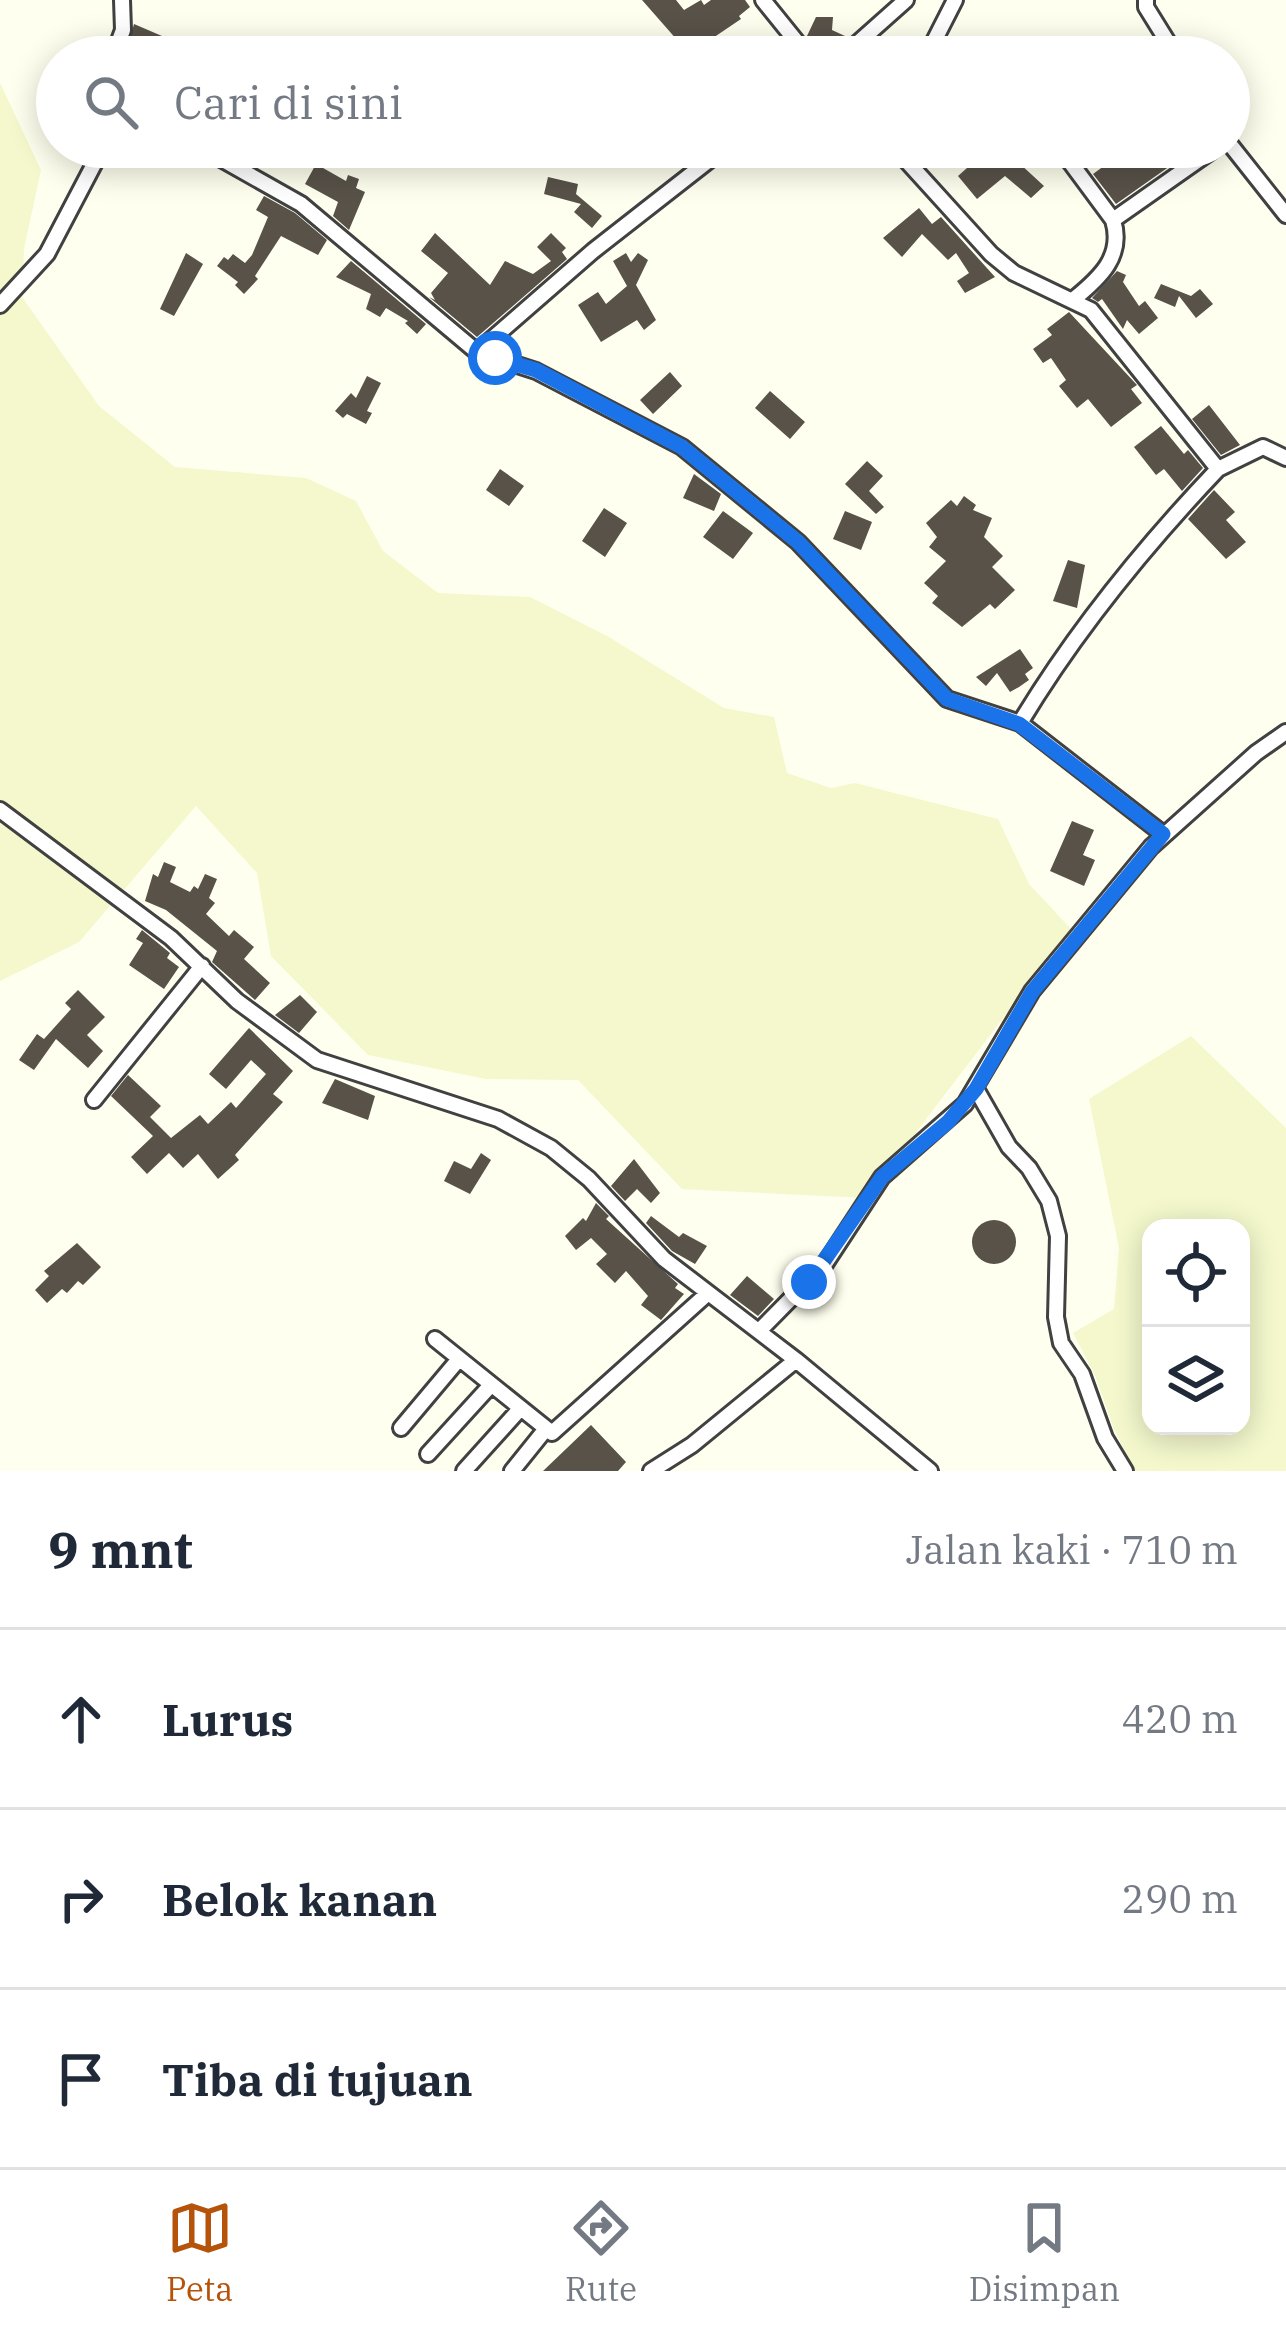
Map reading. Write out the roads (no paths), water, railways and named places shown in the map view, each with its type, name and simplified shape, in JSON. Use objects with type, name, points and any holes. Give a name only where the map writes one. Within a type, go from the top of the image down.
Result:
[{"type":"street","points":[[121,36],[122,0]]},
{"type":"street","points":[[763,0],[792,36]]},
{"type":"street","points":[[865,36],[905,0]]},
{"type":"street","points":[[937,36],[956,0]]},
{"type":"street","points":[[1146,0],[1145,7],[1164,36]]},
{"type":"street","points":[[0,305],[47,254],[92,168]]},
{"type":"street","points":[[237,168],[301,204],[477,352],[536,370],[682,447],[798,542],[947,699],[1019,724],[1163,834]]},
{"type":"street","points":[[477,352],[592,251],[699,168]]},
{"type":"street","points":[[914,168],[1014,273],[1074,299],[1102,321],[1218,469]]},
{"type":"street","points":[[1074,299],[1100,278],[1118,236],[1113,220],[1075,168]]},
{"type":"street","points":[[1113,220],[1187,168]]},
{"type":"street","points":[[1249,168],[1286,215]]},
{"type":"street","points":[[1019,724],[1058,660],[1108,593],[1218,469],[1263,447],[1286,458]]},
{"type":"street","points":[[760,1330],[825,1264],[882,1177],[948,1122],[976,1089],[1032,992],[1163,834],[1286,731]]},
{"type":"street","points":[[0,810],[171,938],[237,1001],[328,1067],[498,1118],[551,1148],[589,1179],[652,1248],[760,1330],[930,1471]]},
{"type":"street","points":[[94,1100],[202,967]]},
{"type":"street","points":[[976,1089],[1009,1147],[1049,1201],[1058,1236],[1056,1317],[1061,1343],[1082,1374],[1106,1438],[1125,1471]]},
{"type":"street","points":[[435,1339],[552,1433],[707,1294]]},
{"type":"street","points":[[401,1428],[459,1359]]},
{"type":"street","points":[[651,1471],[692,1445],[796,1360]]},
{"type":"street","points":[[428,1454],[490,1386]]},
{"type":"street","points":[[464,1471],[519,1410]]},
{"type":"street","points":[[512,1471],[545,1430]]}]
